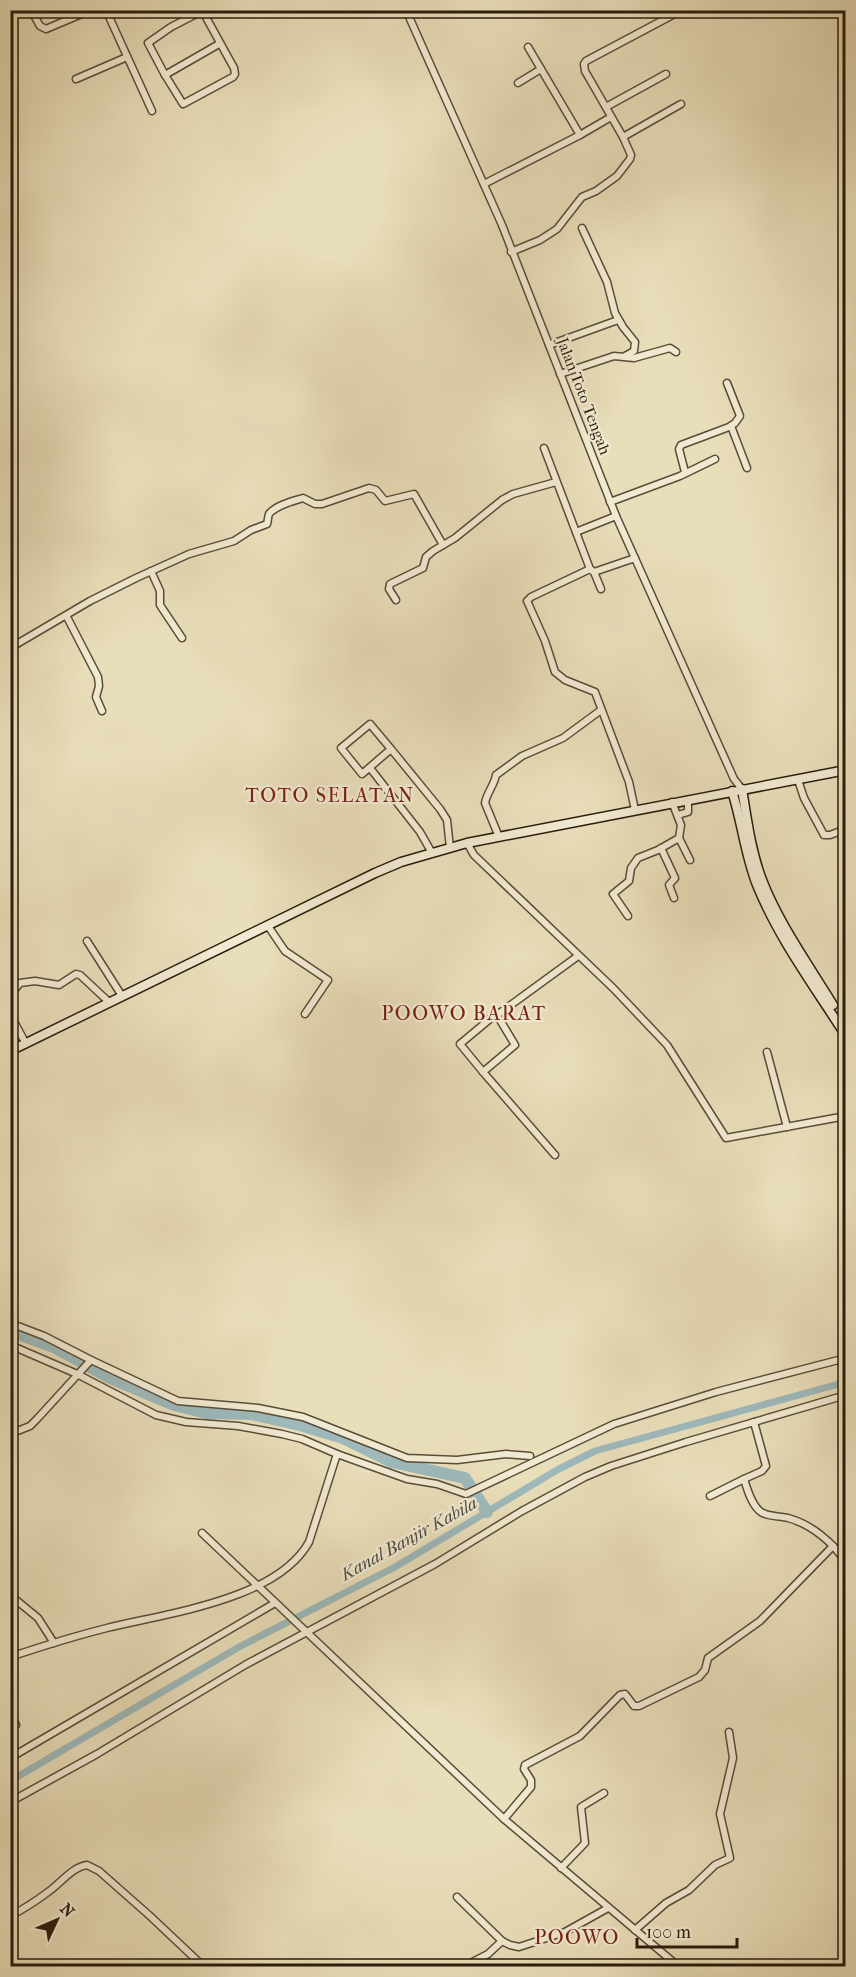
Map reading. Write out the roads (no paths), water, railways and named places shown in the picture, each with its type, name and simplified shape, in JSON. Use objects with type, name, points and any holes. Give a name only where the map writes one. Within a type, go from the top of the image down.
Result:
[{"type":"main road","points":[[10,1051],[375,873],[432,853],[467,843],[846,770]]},
{"type":"main road","points":[[737,790],[763,890],[776,924],[846,1036]]},
{"type":"main road","points":[[763,890],[846,1026]]},
{"type":"street","points":[[31,10],[40,26],[46,29],[91,10]]},
{"type":"street","points":[[106,10],[152,111]]},
{"type":"street","name":"Jalan Toto Tengah","points":[[406,10],[484,184],[610,502],[737,790]]},
{"type":"street","points":[[511,252],[557,230],[582,197],[596,191],[617,176],[631,157],[623,137],[585,71],[586,61],[682,10]]},
{"type":"street","points":[[202,11],[234,68],[235,74],[184,104],[165,75],[149,42],[202,11]]},
{"type":"street","points":[[165,75],[219,44]]},
{"type":"street","points":[[528,47],[580,135]]},
{"type":"street","points":[[76,79],[127,57]]},
{"type":"street","points":[[518,83],[541,69]]},
{"type":"street","points":[[606,107],[666,74]]},
{"type":"street","points":[[623,137],[681,104]]},
{"type":"street","points":[[484,184],[611,117]]},
{"type":"street","points":[[582,228],[607,282],[618,320],[635,342],[634,351],[625,356]]},
{"type":"street","points":[[549,345],[618,320]]},
{"type":"street","points":[[560,374],[614,356],[634,358],[670,348],[676,352]]},
{"type":"street","points":[[685,472],[679,449],[681,445],[731,426],[740,416],[727,383]]},
{"type":"street","points":[[731,426],[747,468]]},
{"type":"street","points":[[544,448],[576,532],[602,589]]},
{"type":"street","points":[[610,502],[715,459]]},
{"type":"street","points":[[396,600],[389,589],[390,584],[423,568],[426,557],[513,494],[556,482]]},
{"type":"street","points":[[10,648],[67,617],[90,601],[151,571],[189,554],[234,541],[251,530],[264,527],[267,524],[268,514],[303,498],[315,504],[322,504],[369,488],[376,490],[385,501],[414,494],[443,545]]},
{"type":"street","points":[[576,532],[616,516]]},
{"type":"street","points":[[635,558],[592,570],[527,601],[545,641],[555,672],[565,680],[592,690],[596,694],[629,782],[635,810]]},
{"type":"street","points":[[151,571],[160,591],[160,605],[182,638]]},
{"type":"street","points":[[67,617],[98,677],[99,686],[96,697],[102,711]]},
{"type":"street","points":[[499,837],[485,803],[490,789],[494,786],[496,775],[522,756],[563,738],[601,710]]},
{"type":"street","points":[[391,749],[365,773],[360,773],[341,750],[342,746],[370,724],[391,749],[440,808],[447,820],[450,848]]},
{"type":"street","points":[[370,768],[420,832],[432,853]]},
{"type":"street","points":[[798,780],[804,798],[824,835],[830,835],[846,828]]},
{"type":"street","points":[[678,815],[688,813],[688,800]]},
{"type":"street","points":[[628,916],[613,894],[629,881],[631,868],[638,858],[679,838],[682,829],[672,802]]},
{"type":"street","points":[[679,838],[690,860]]},
{"type":"street","points":[[467,843],[474,855],[613,988],[668,1045],[726,1138],[846,1116]]},
{"type":"street","points":[[661,848],[675,878],[669,885],[674,898]]},
{"type":"street","points":[[268,926],[285,951],[328,980],[305,1014]]},
{"type":"street","points":[[87,940],[122,996]]},
{"type":"street","points":[[555,1155],[460,1044],[578,956]]},
{"type":"street","points":[[10,995],[20,983],[35,981],[59,985],[76,974],[110,1002]]},
{"type":"street","points":[[10,1014],[26,1044]]},
{"type":"street","points":[[483,1072],[515,1045],[497,1015]]},
{"type":"street","points":[[767,1052],[787,1126]]},
{"type":"street","points":[[10,1323],[44,1336],[89,1361],[178,1401],[258,1408],[303,1417],[407,1458],[456,1460],[506,1454],[530,1456]]},
{"type":"street","points":[[10,1345],[79,1372],[140,1407],[173,1420],[238,1426],[302,1439],[407,1479],[437,1484],[466,1494],[614,1424],[716,1392],[846,1358]]},
{"type":"street","points":[[10,1434],[30,1426],[89,1361]]},
{"type":"street","points":[[10,1802],[97,1754],[245,1665],[435,1564],[522,1511],[585,1477],[611,1466],[686,1442],[846,1395]]},
{"type":"street","points":[[710,1496],[764,1469],[754,1422]]},
{"type":"street","points":[[10,1657],[54,1643],[233,1597],[259,1586],[294,1563],[303,1553],[309,1542],[337,1454]]},
{"type":"street","points":[[744,1479],[759,1511],[802,1523],[833,1546],[846,1563]]},
{"type":"street","points":[[202,1533],[504,1819],[674,1965]]},
{"type":"street","points":[[504,1819],[531,1787],[531,1780],[524,1769],[525,1765],[580,1736],[620,1695],[625,1694],[634,1706],[639,1706],[699,1677],[705,1670],[708,1658],[756,1624],[833,1546]]},
{"type":"street","points":[[10,1595],[38,1618],[54,1643]]},
{"type":"street","points":[[10,1758],[276,1604]]},
{"type":"street","points":[[10,1713],[16,1725]]},
{"type":"street","points":[[635,1930],[666,1903],[689,1890],[715,1865],[730,1858],[720,1820],[722,1800],[733,1758],[729,1732]]},
{"type":"street","points":[[561,1868],[585,1843],[581,1807],[604,1793]]},
{"type":"street","points":[[10,1916],[25,1909],[77,1869],[87,1865],[99,1871],[203,1966]]},
{"type":"street","points":[[457,1897],[502,1941],[510,1946],[519,1947],[565,1932],[608,1908]]},
{"type":"street","points":[[465,1966],[488,1954],[502,1941]]},
{"type":"waterway","points":[[10,1331],[54,1347],[110,1378],[174,1405],[207,1413],[251,1414],[300,1425],[343,1438],[392,1462],[465,1478],[487,1512]]},
{"type":"waterway","name":"Kanal Banjir Kabila","points":[[10,1781],[239,1647],[395,1567],[557,1470],[595,1451],[846,1382]]},
{"type":"district","name":"TOTO SELATAN","points":[[330,795]]},
{"type":"district","name":"POOWO BARAT","points":[[464,1013]]},
{"type":"district","name":"POOWO","points":[[577,1937]]}]
